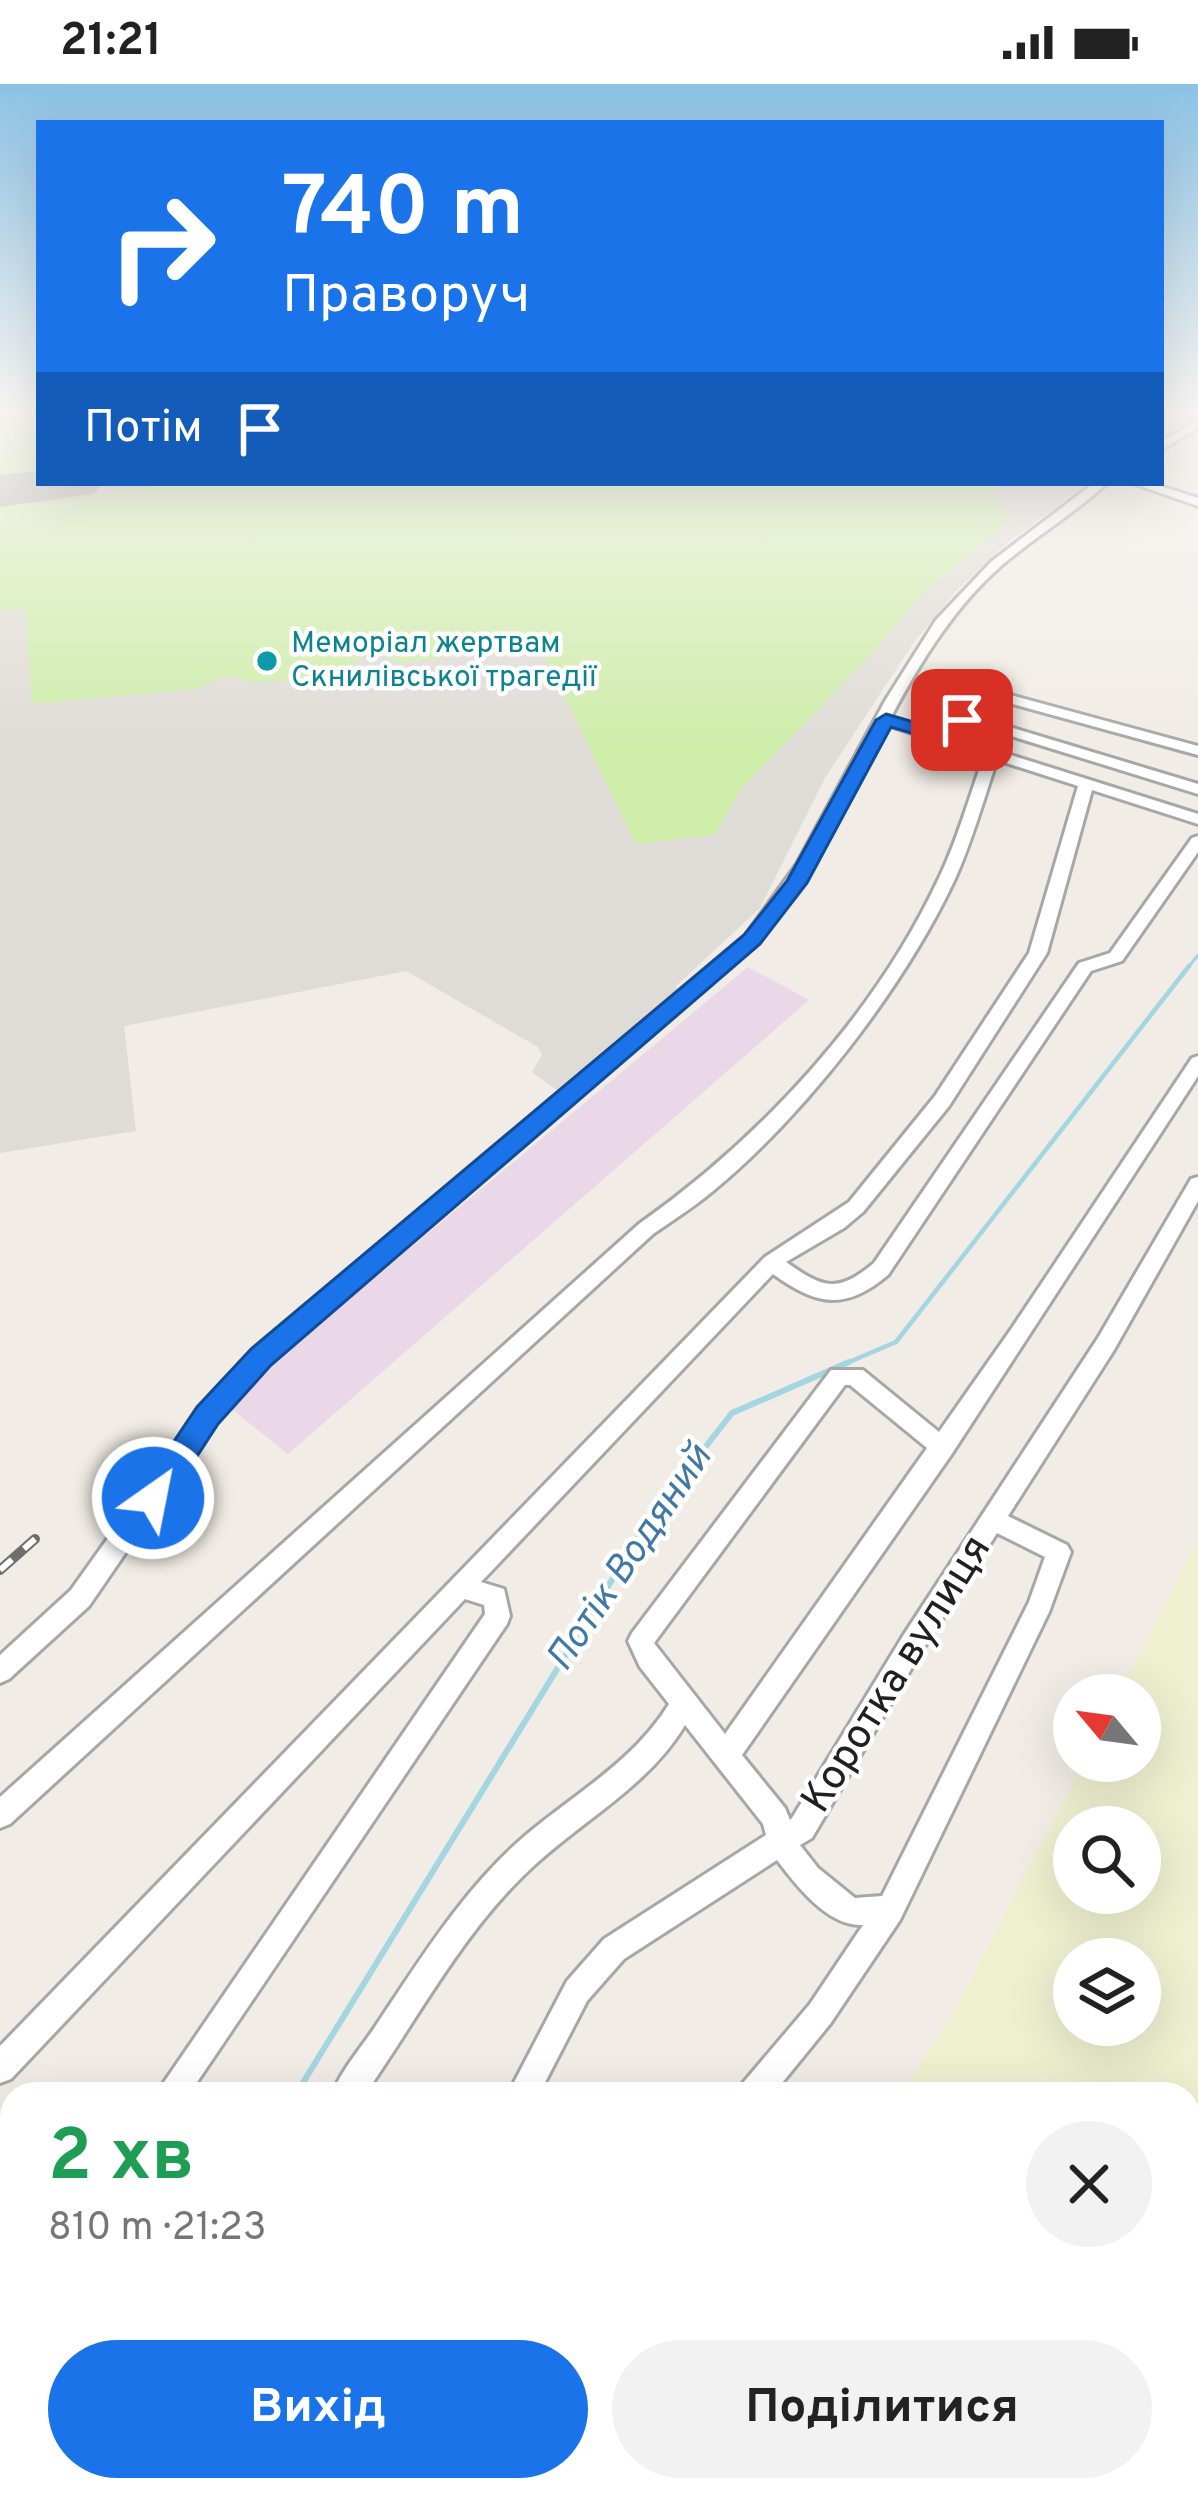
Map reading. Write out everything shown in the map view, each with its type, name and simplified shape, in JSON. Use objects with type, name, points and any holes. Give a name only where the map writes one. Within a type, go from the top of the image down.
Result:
[{"type":"street","points":[[0,1671],[80,1598],[208,1415],[261,1357],[752,939],[796,883],[960,598],[1055,521]]},
{"type":"street","points":[[1003,698],[1198,751]]},
{"type":"street","points":[[886,720],[1198,819]]},
{"type":"street","points":[[935,735],[947,724],[980,722],[1198,789]]},
{"type":"street","points":[[0,1815],[646,1229],[712,1182],[806,1082],[863,1014],[919,932],[944,886],[992,753]]},
{"type":"street","points":[[0,2068],[772,1262],[799,1237],[842,1222],[942,1101],[1038,953],[1086,783]]},
{"type":"street","points":[[772,1262],[810,1289],[833,1295],[856,1293],[880,1269],[1084,967],[1116,958],[1198,841]]},
{"type":"street","points":[[726,1755],[943,1448],[1198,1062]]},
{"type":"street","name":"Коротка вулиця","points":[[529,2082],[577,1991],[614,1949],[783,1845],[818,1804],[882,1691],[995,1521],[1198,1184]]},
{"type":"street","points":[[890,1910],[851,1912],[831,1901],[783,1845],[781,1826],[644,1651],[643,1632],[835,1379],[856,1376],[943,1448]]},
{"type":"street","points":[[764,2082],[820,2014],[890,1910],[1059,1555],[1054,1546],[995,1521]]},
{"type":"street","points":[[179,2082],[498,1616],[495,1597],[459,1586]]},
{"type":"street","points":[[356,2082],[496,1884],[532,1849],[650,1755],[685,1702]]},
{"type":"shaded area","points":[[0,521],[1036,521],[956,591],[914,642],[825,778],[760,908],[676,986],[679,990],[561,1093],[532,1072],[542,1055],[538,1047],[406,971],[124,1026],[136,1131],[0,1153]]},
{"type":"shaded area","points":[[748,967],[809,1000],[288,1454],[224,1403]]},
{"type":"green space","points":[[0,521],[1005,521],[998,532],[921,594],[872,654],[741,789],[714,835],[636,844],[539,645],[400,663],[379,654],[291,679],[256,682],[227,676],[198,689],[32,704],[25,610],[0,609]]},
{"type":"green space","points":[[1198,1539],[1198,2082],[909,2082],[955,2009],[1053,1821],[1053,1914],[1161,1914],[1161,1806],[1061,1806],[1073,1782],[1161,1782],[1161,1674],[1129,1674]]},
{"type":"waterway","name":"Потік Водяний","points":[[1187,969],[1198,955]]},
{"type":"waterway","name":"Потік Водяний","points":[[847,1363],[896,1342],[1189,966]]},
{"type":"waterway","name":"Потік Водяний","points":[[303,2082],[650,1518],[732,1413],[847,1363]]},
{"type":"waterway","name":"Потік Водяний","points":[[842,1365],[847,1363]]},
{"type":"railway","points":[[0,1570],[35,1539]]},
{"type":"place","name":"Меморіал жертвам Скнилівської трагедії","points":[[267,661]]},
{"type":"route","points":[[153,1498],[208,1415],[261,1357],[752,939],[811,859],[823,829],[886,720],[935,735],[947,724],[962,720]]}]
